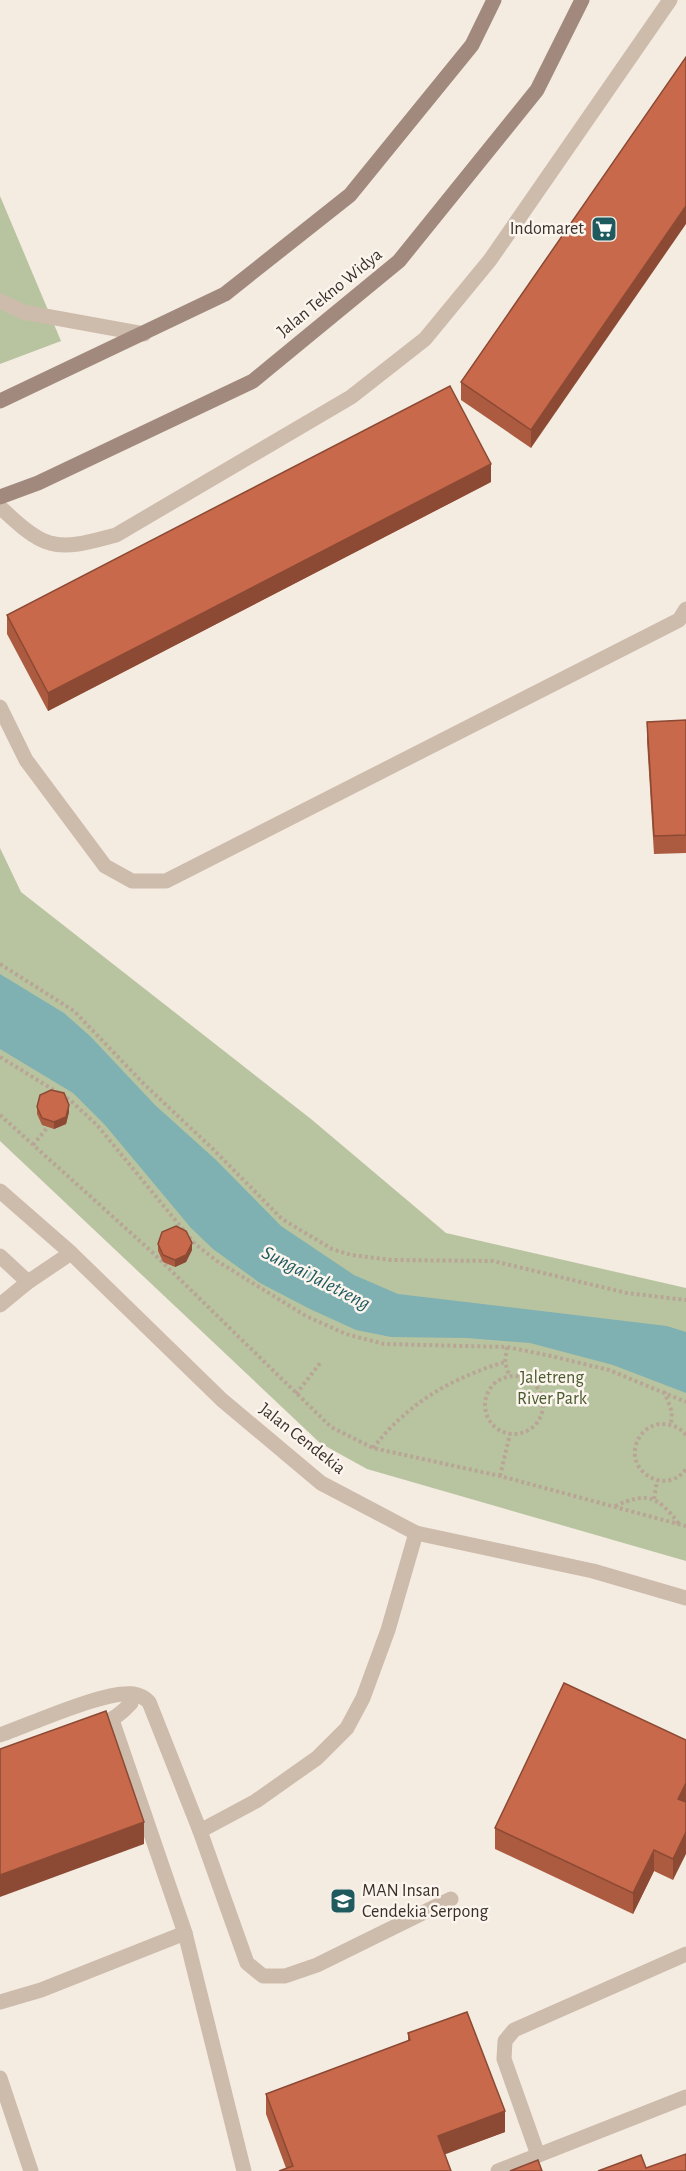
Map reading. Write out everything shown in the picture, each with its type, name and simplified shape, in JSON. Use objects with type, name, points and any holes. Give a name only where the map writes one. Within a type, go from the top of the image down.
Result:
[{"type":"main road","points":[[0,401],[225,294],[350,195],[472,45],[494,0]]},
{"type":"main road","name":"Jalan Tekno Widya","points":[[0,497],[38,483],[254,381],[399,261],[537,90],[582,0]]},
{"type":"street","points":[[0,507],[25,529],[50,543],[80,544],[116,535],[351,397],[425,339],[490,260],[670,0]]},
{"type":"street","points":[[0,302],[23,312],[144,334]]},
{"type":"street","points":[[0,707],[26,760],[105,866],[132,881],[166,882],[684,617]]},
{"type":"street","name":"Jalan Cendekia","points":[[0,1191],[71,1253],[222,1400],[321,1483],[416,1533],[593,1571],[686,1598]]},
{"type":"street","points":[[0,1305],[28,1282],[71,1253]]},
{"type":"street","points":[[0,1256],[28,1282]]},
{"type":"street","points":[[200,1831],[255,1801],[316,1758],[347,1728],[363,1698],[388,1630],[416,1533]]},
{"type":"street","points":[[90,1728],[112,1720],[131,1703],[131,1694]]},
{"type":"street","points":[[0,1736],[104,1698],[131,1694],[142,1696],[149,1702],[200,1831],[247,1963],[263,1976],[285,1976],[317,1965],[451,1899]]},
{"type":"street","points":[[112,1720],[185,1933],[244,2171]]},
{"type":"street","points":[[0,2002],[41,1990],[185,1933]]},
{"type":"street","points":[[538,2155],[504,2059],[505,2041],[514,2030],[686,1954]]},
{"type":"street","points":[[0,2078],[31,2171]]},
{"type":"street","points":[[498,2171],[686,2097]]},
{"type":"path","points":[[0,964],[74,1011],[144,1084],[282,1219],[332,1249],[351,1256],[391,1260],[493,1261],[627,1293],[686,1300]]},
{"type":"path","points":[[0,1057],[70,1100],[97,1125],[195,1244],[217,1261],[297,1311],[346,1334],[384,1344],[507,1347],[609,1370],[686,1402]]},
{"type":"path","points":[[0,1114],[152,1252],[331,1427],[373,1448],[500,1476],[686,1526]]},
{"type":"path","points":[[33,1145],[47,1128]]},
{"type":"path","points":[[507,1347],[505,1362],[509,1376]]},
{"type":"path","points":[[296,1394],[321,1362]]},
{"type":"path","points":[[373,1448],[402,1416],[438,1390],[478,1370],[505,1362]]},
{"type":"path","points":[[509,1376],[524,1377],[536,1385],[543,1398],[543,1412],[536,1425],[524,1433],[510,1434],[494,1427],[485,1414],[485,1397],[494,1383],[509,1376]]},
{"type":"path","points":[[664,1391],[672,1412],[671,1424]]},
{"type":"path","points":[[686,1435],[671,1424],[656,1424],[643,1432],[635,1445],[635,1460],[639,1467],[644,1473],[657,1480],[672,1479],[686,1469]]},
{"type":"path","points":[[500,1476],[510,1434]]},
{"type":"path","points":[[654,1499],[657,1480]]},
{"type":"path","points":[[614,1507],[635,1497],[654,1499],[667,1508],[679,1524]]},
{"type":"green space","points":[[0,196],[61,341],[0,364]]},
{"type":"green space","name":"Jaletreng River Park","points":[[0,848],[21,892],[311,1119],[446,1233],[686,1288],[686,1561],[367,1469],[320,1443],[0,1141]]},
{"type":"water","name":"Sungai Jaletreng","points":[[0,974],[64,1013],[91,1037],[155,1105],[216,1160],[281,1226],[354,1275],[398,1294],[667,1326],[686,1332],[686,1393],[613,1365],[530,1343],[467,1338],[391,1337],[356,1330],[260,1283],[213,1249],[191,1228],[105,1125],[73,1093],[0,1049]]},
{"type":"building","points":[[686,57],[686,206],[531,430],[461,382]]},
{"type":"building","points":[[450,386],[491,464],[48,693],[7,615]]},
{"type":"building","points":[[686,720],[686,835],[654,836],[647,722]]},
{"type":"building","points":[[51,1090],[64,1093],[69,1105],[66,1117],[54,1122],[42,1118],[37,1107],[40,1095]]},
{"type":"building","points":[[176,1226],[186,1231],[192,1243],[186,1255],[175,1260],[163,1255],[158,1244],[162,1232]]},
{"type":"building","points":[[564,1683],[686,1740],[686,1783],[678,1799],[686,1802],[686,1832],[673,1859],[654,1850],[633,1893],[495,1828]]},
{"type":"building","points":[[106,1711],[144,1822],[0,1875],[0,1749]]},
{"type":"building","points":[[467,2012],[505,2111],[438,2136],[451,2171],[279,2171],[293,2166],[266,2094],[410,2040],[408,2033]]},
{"type":"building","points":[[686,2154],[686,2171],[598,2171],[641,2155],[646,2168]]},
{"type":"building","points":[[538,2160],[542,2171],[510,2171]]},
{"type":"place","name":"Indomaret","points":[[604,229]]},
{"type":"place","name":"MAN Insan Cendekia Serpong","points":[[343,1901]]}]
